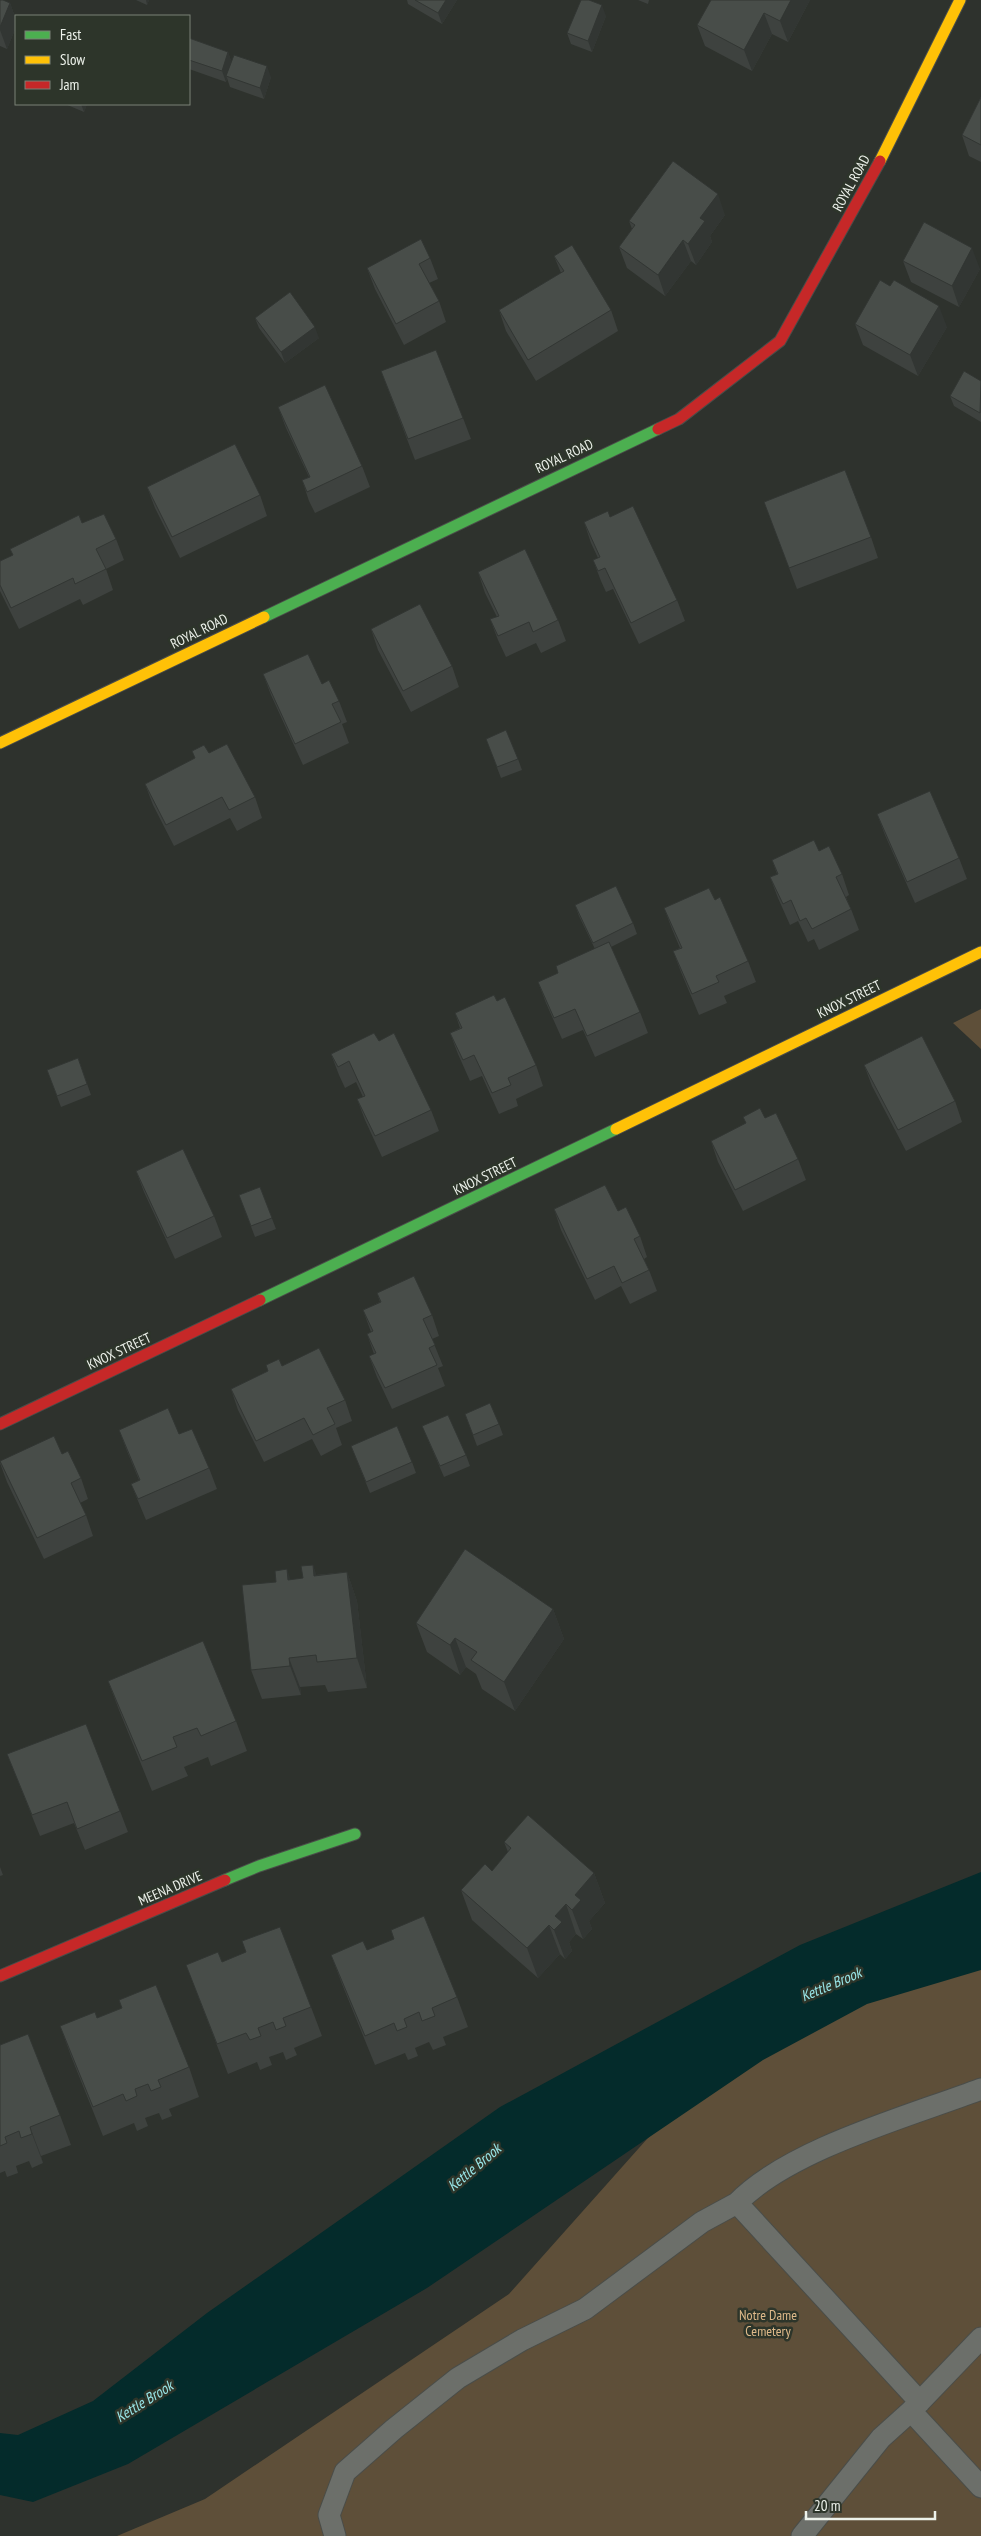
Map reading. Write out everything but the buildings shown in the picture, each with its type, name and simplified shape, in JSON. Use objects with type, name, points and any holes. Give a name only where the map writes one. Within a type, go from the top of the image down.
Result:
[{"type":"street","name":"ROYAL ROAD","points":[[0,743],[679,419],[780,341],[874,173],[960,0]]},
{"type":"street","name":"KNOX STREET","points":[[0,1424],[491,1190],[981,952]]},
{"type":"street","name":"MEENA DRIVE","points":[[0,1976],[259,1866],[355,1834]]},
{"type":"lane","points":[[335,2536],[329,2515],[345,2472],[394,2429],[458,2378],[522,2340],[585,2309],[702,2222],[737,2203],[747,2192],[776,2173],[833,2144],[981,2089]]},
{"type":"lane","points":[[737,2203],[915,2407],[981,2487]]},
{"type":"lane","points":[[802,2536],[881,2438],[915,2407],[981,2338]]},
{"type":"green space","points":[[981,1009],[981,1049],[953,1023]]},
{"type":"green space","name":"Notre Dame Cemetery","points":[[981,1955],[981,2536],[117,2536],[205,2499],[509,2294],[704,2075],[902,1985]]},
{"type":"water","name":"Kettle Brook","points":[[981,1872],[981,1970],[867,2004],[763,2060],[427,2288],[128,2464],[33,2502],[0,2495],[0,2433],[18,2435],[93,2401],[207,2313],[500,2107],[800,1945]]},
{"type":"traffic: fast","points":[[264,617],[658,429]]},
{"type":"traffic: fast","points":[[260,1300],[616,1129]]},
{"type":"traffic: fast","points":[[225,1880],[259,1866],[355,1834]]},
{"type":"traffic: slow","points":[[880,161],[960,0]]},
{"type":"traffic: slow","points":[[0,743],[264,617]]},
{"type":"traffic: slow","points":[[616,1129],[981,952]]},
{"type":"traffic: jam","points":[[658,429],[679,419],[780,341],[880,161]]},
{"type":"traffic: jam","points":[[0,1424],[260,1300]]},
{"type":"traffic: jam","points":[[0,1976],[225,1880]]}]
